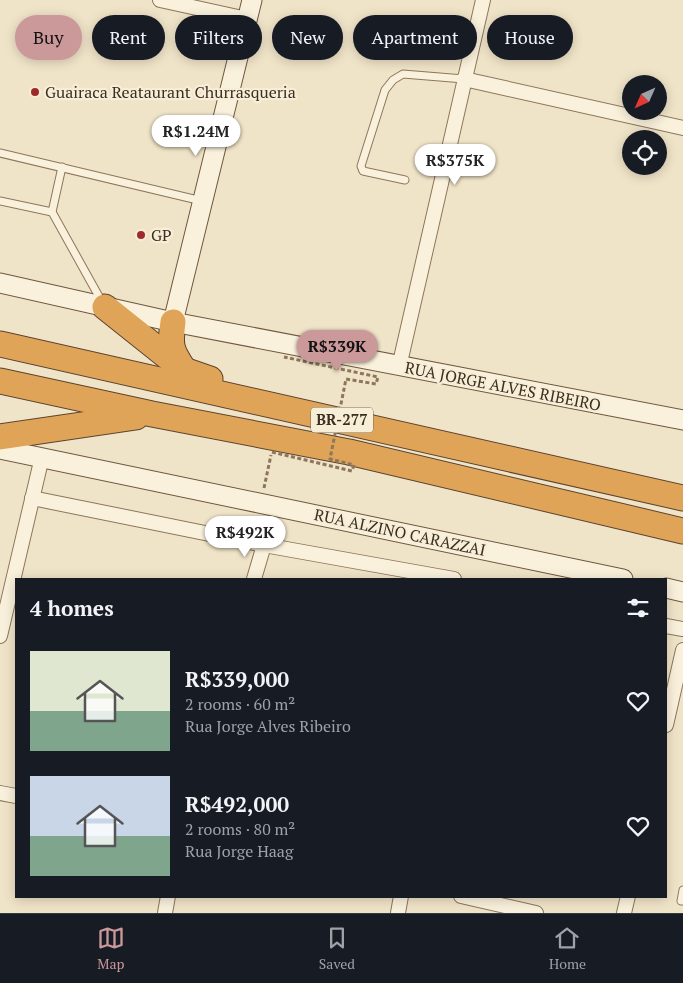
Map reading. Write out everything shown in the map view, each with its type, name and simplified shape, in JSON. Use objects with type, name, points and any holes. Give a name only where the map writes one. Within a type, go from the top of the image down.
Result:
[{"type":"highway","points":[[105,307],[184,370],[277,405]]},
{"type":"highway","points":[[173,322],[172,352],[184,370]]},
{"type":"highway","name":"BR-277","points":[[0,344],[683,498]]},
{"type":"highway","name":"BR-277","points":[[0,381],[152,414],[350,452],[683,531]]},
{"type":"highway","points":[[0,437],[152,414]]},
{"type":"highway","points":[[350,452],[438,485],[665,534],[683,546]]},
{"type":"main road","points":[[248,15],[252,0]]},
{"type":"main road","points":[[173,322],[237,60]]},
{"type":"main road","name":"RUA JORGE ALVES RIBEIRO","points":[[0,283],[173,322],[399,367],[683,420]]},
{"type":"main road","name":"RUA ALZINO CARAZZAI","points":[[0,449],[618,578]]},
{"type":"main road","points":[[667,588],[683,592]]},
{"type":"street","points":[[160,0],[229,15]]},
{"type":"street","points":[[399,367],[482,0]]},
{"type":"street","points":[[464,79],[683,128]]},
{"type":"street","points":[[0,636],[42,457]]},
{"type":"street","points":[[32,498],[449,578]]},
{"type":"street","points":[[254,578],[264,544]]},
{"type":"street","points":[[667,626],[683,629]]},
{"type":"street","points":[[667,721],[683,650]]},
{"type":"street","points":[[0,792],[15,796]]},
{"type":"street","points":[[165,913],[168,898]]},
{"type":"street","points":[[398,913],[401,898]]},
{"type":"street","points":[[470,898],[536,913]]},
{"type":"street","points":[[624,913],[628,898]]},
{"type":"lane","points":[[405,180],[364,171],[361,166],[385,90],[393,80],[403,74],[464,79]]},
{"type":"lane","points":[[0,154],[202,201]]},
{"type":"lane","points":[[62,167],[52,212],[105,307]]},
{"type":"lane","points":[[0,201],[52,212]]},
{"type":"lane","points":[[683,890],[681,901],[683,901]]},
{"type":"path","points":[[261,502],[272,452],[352,471],[354,465],[330,459],[346,379],[376,384],[378,377],[284,357]]},
{"type":"place","name":"Guairaca Reataurant Churrasqueria","points":[[35,92]]},
{"type":"place","name":"GP","points":[[141,235]]}]
